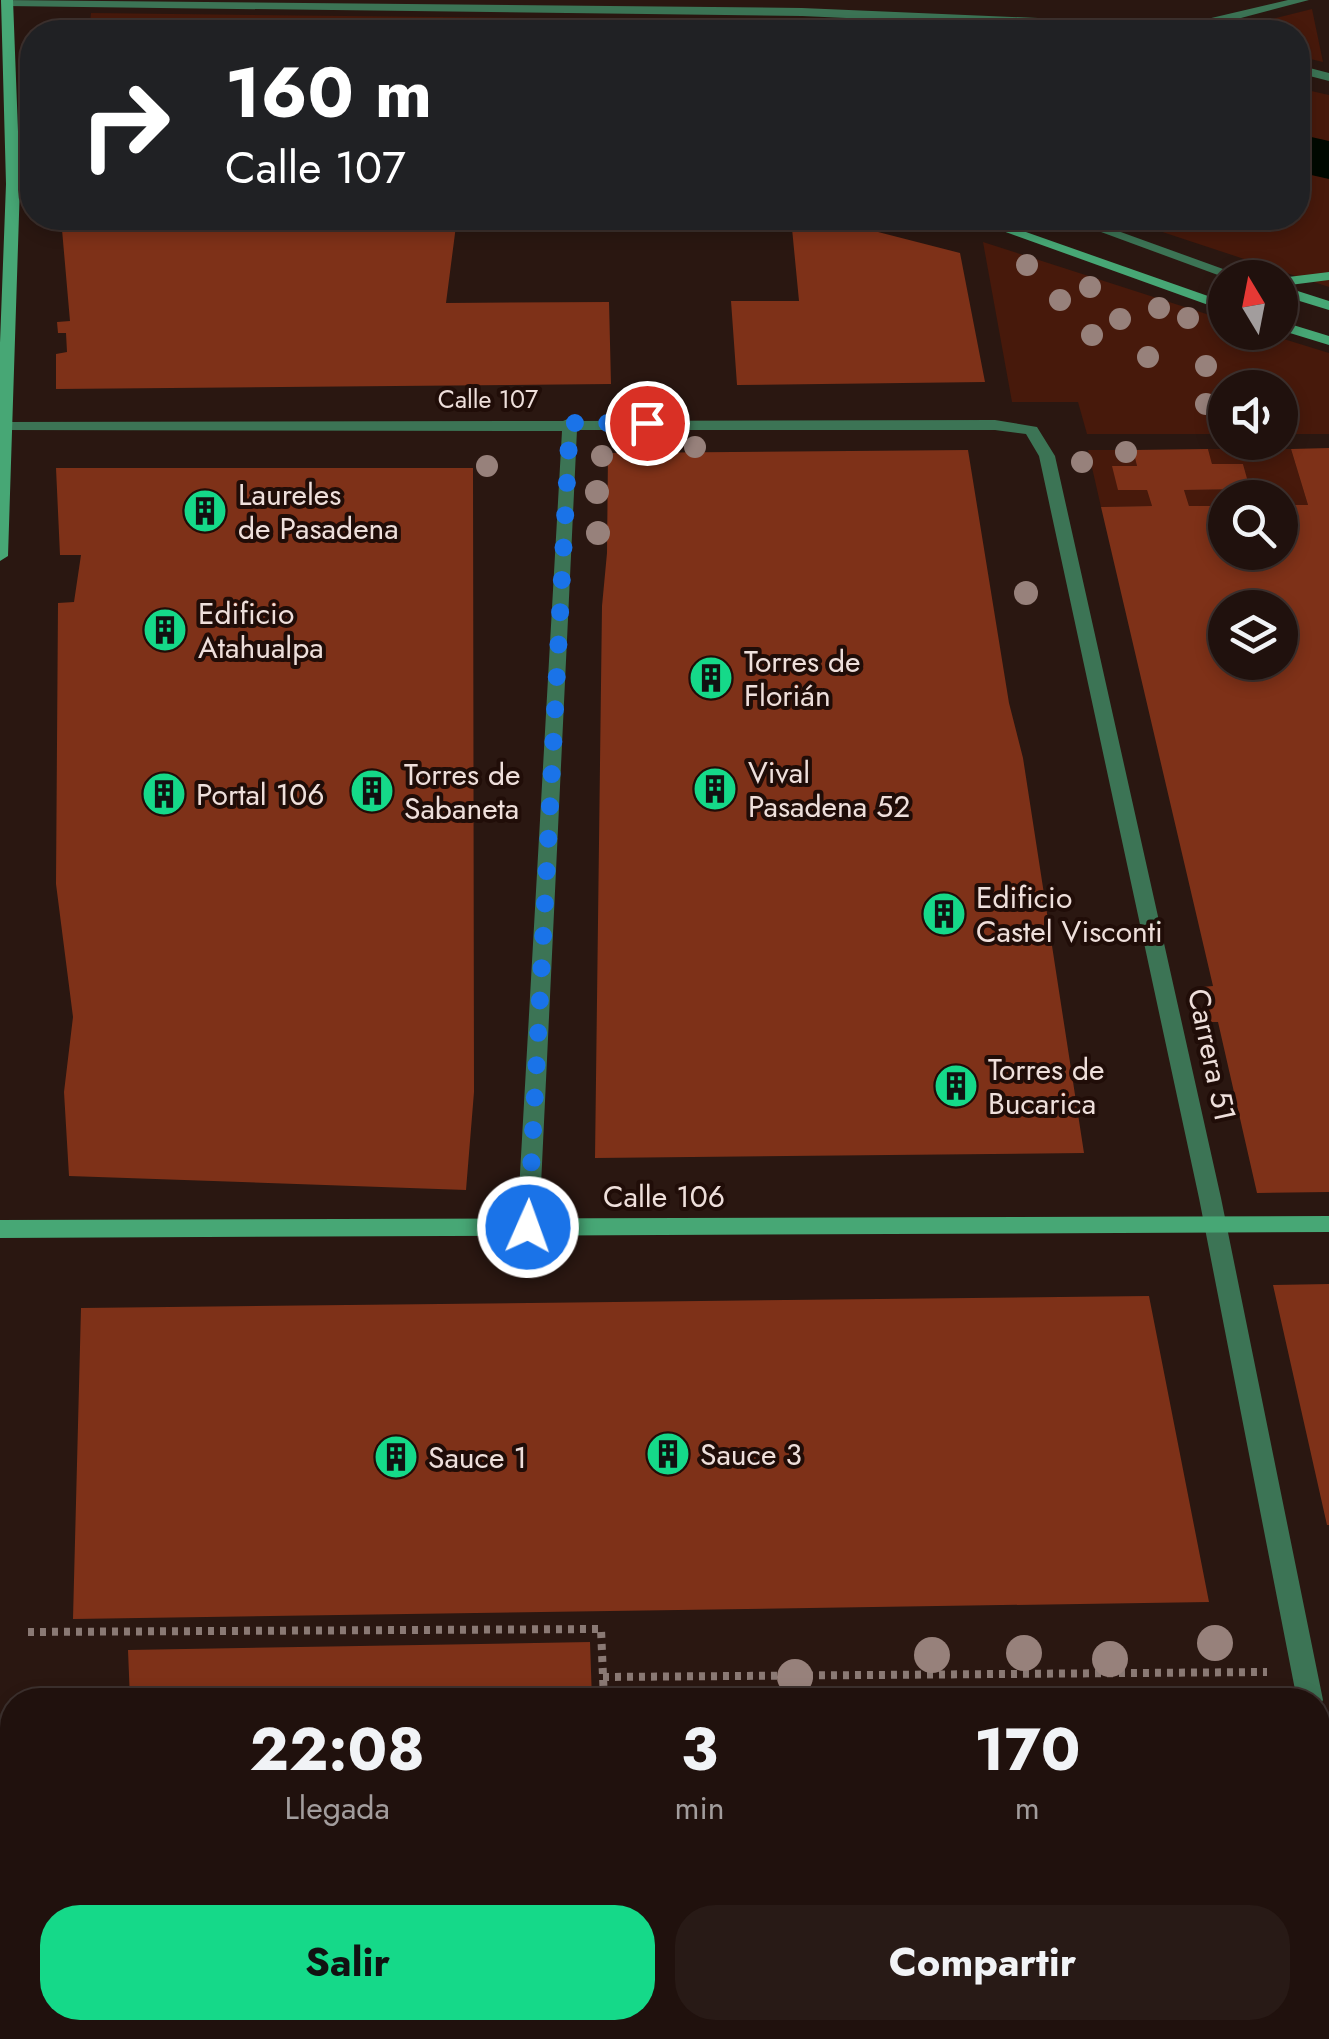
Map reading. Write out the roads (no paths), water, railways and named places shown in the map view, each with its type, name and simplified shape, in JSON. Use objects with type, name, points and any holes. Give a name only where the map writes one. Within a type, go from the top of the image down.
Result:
[{"type":"street","points":[[1219,20],[1302,0]]},
{"type":"street","points":[[0,556],[6,1],[801,6],[1014,20]]},
{"type":"street","points":[[1008,230],[1208,301]]},
{"type":"street","points":[[1104,230],[1208,266]]},
{"type":"street","points":[[1298,280],[1329,276]]},
{"type":"street","points":[[1298,296],[1329,306]]},
{"type":"street","points":[[1298,331],[1329,340]]},
{"type":"street","points":[[528,1227],[570,423]]},
{"type":"street","name":"Calle 107","points":[[4,427],[570,423],[995,425],[1032,430]]},
{"type":"street","name":"Carrera 51","points":[[1032,430],[1047,456],[1216,1224],[1307,1688]]},
{"type":"street","name":"Calle 106","points":[[0,1229],[1329,1224]]},
{"type":"place","name":"Laureles de Pasadena","points":[[205,511]]},
{"type":"place","name":"Edificio Atahualpa","points":[[165,630]]},
{"type":"place","name":"Torres de Florián","points":[[711,678]]},
{"type":"place","name":"Vival Pasadena 52","points":[[715,789]]},
{"type":"place","name":"Torres de Sabaneta","points":[[372,791]]},
{"type":"place","name":"Portal 106","points":[[164,794]]},
{"type":"place","name":"Edificio Castel Visconti","points":[[944,914]]},
{"type":"place","name":"Torres de Bucarica","points":[[956,1086]]},
{"type":"place","name":"Sauce 3","points":[[668,1454]]},
{"type":"place","name":"Sauce 1","points":[[396,1457]]}]
